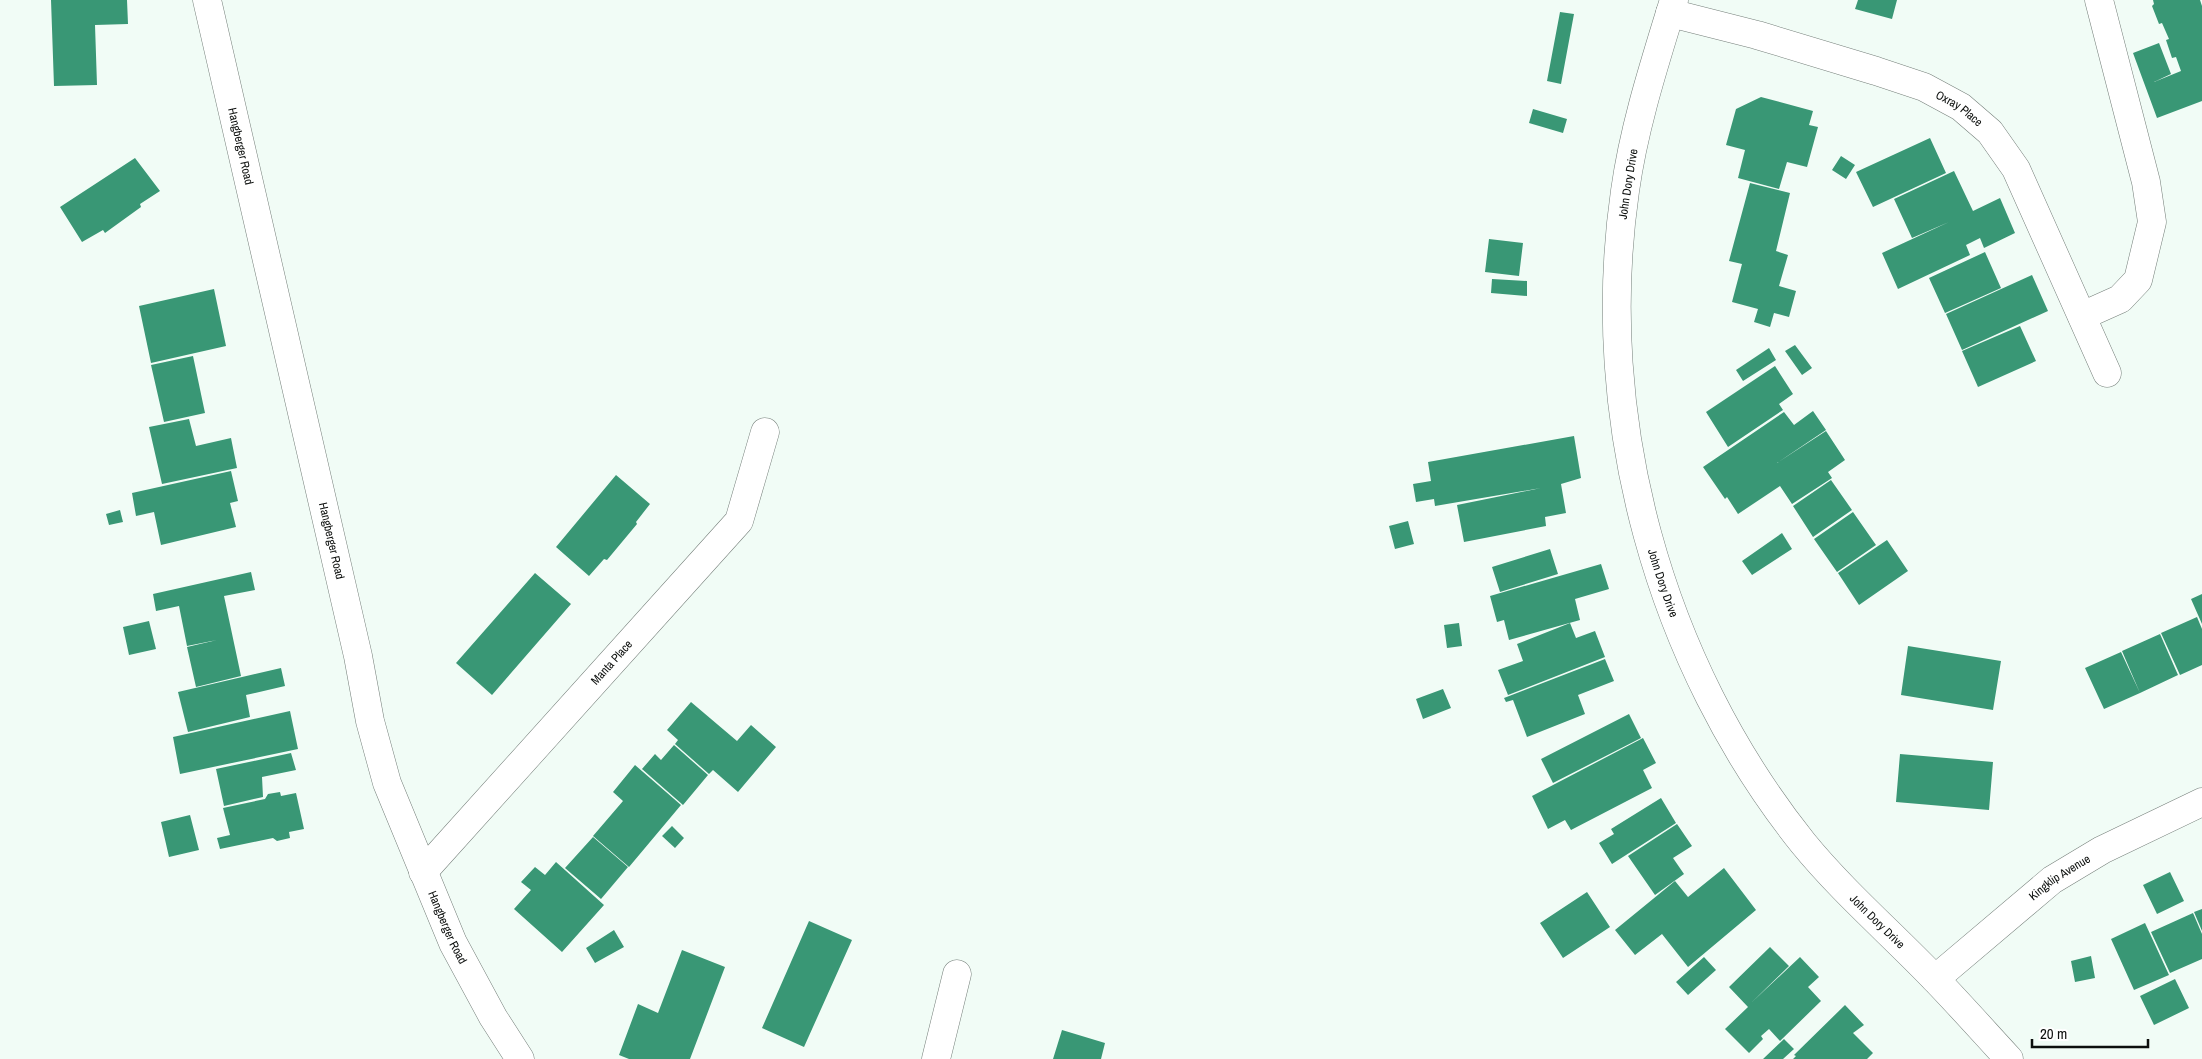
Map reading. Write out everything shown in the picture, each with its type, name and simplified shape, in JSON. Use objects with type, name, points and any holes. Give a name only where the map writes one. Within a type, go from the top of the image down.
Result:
[{"type":"street","name":"Hangberger Road","points":[[207,0],[358,656],[370,722],[387,783],[452,943],[493,1017],[520,1059]]},
{"type":"street","points":[[2082,316],[2120,299],[2138,280],[2152,222],[2146,182],[2099,0]]},
{"type":"street","name":"Oxray Place","points":[[1672,7],[1924,87],[1961,107],[1990,132],[2016,169],[2107,372]]},
{"type":"street","name":"John Dory Drive","points":[[1672,7],[1642,109],[1625,190],[1617,272],[1620,375],[1629,450],[1653,558],[1684,640],[1719,716],[1754,775],[1804,844],[1874,920],[1935,979],[2009,1059]]},
{"type":"street","name":"Manta Place","points":[[423,872],[739,522],[765,432]]},
{"type":"street","name":"Kingklip Avenue","points":[[1935,979],[2052,880],[2102,850],[2202,802]]},
{"type":"street","points":[[936,1059],[957,974]]},
{"type":"building","points":[[51,0],[127,0],[128,24],[95,25],[97,85],[54,86]]},
{"type":"building","points":[[1858,0],[1897,0],[1892,19],[1855,9]]},
{"type":"building","points":[[2153,0],[2200,0],[2202,6],[2202,101],[2157,118],[2133,53],[2159,43],[2171,74],[2154,82],[2181,71],[2176,57],[2172,58],[2166,40],[2169,39],[2162,23],[2159,24],[2152,6],[2154,4]]},
{"type":"building","points":[[1560,12],[1574,14],[1561,84],[1547,81]]},
{"type":"building","points":[[1761,97],[1813,111],[1809,125],[1818,127],[1807,167],[1787,162],[1779,189],[1738,178],[1745,150],[1726,145],[1736,109]]},
{"type":"building","points":[[1533,109],[1567,119],[1563,133],[1529,123]]},
{"type":"building","points":[[1930,138],[1946,173],[1873,207],[1856,172]]},
{"type":"building","points":[[1841,156],[1855,165],[1846,179],[1832,170]]},
{"type":"building","points":[[135,158],[160,191],[140,204],[141,207],[105,233],[103,230],[82,242],[60,207]]},
{"type":"building","points":[[1954,171],[1973,211],[2000,198],[2015,233],[1984,248],[1980,238],[1966,245],[1970,255],[1898,289],[1882,253],[1949,222],[1912,238],[1894,199]]},
{"type":"building","points":[[1750,183],[1790,193],[1776,251],[1788,255],[1779,286],[1796,291],[1789,317],[1774,313],[1770,327],[1754,322],[1758,309],[1732,302],[1742,264],[1729,261]]},
{"type":"building","points":[[1489,239],[1523,243],[1519,276],[1485,272]]},
{"type":"building","points":[[1985,252],[2001,288],[1945,313],[1929,278]]},
{"type":"building","points":[[2032,275],[2048,311],[1962,350],[1946,314]]},
{"type":"building","points":[[1492,279],[1527,281],[1527,296],[1491,293]]},
{"type":"building","points":[[214,289],[226,346],[151,363],[139,306]]},
{"type":"building","points":[[2020,326],[2036,361],[1978,387],[1962,351]]},
{"type":"building","points":[[1795,345],[1812,368],[1802,375],[1785,351]]},
{"type":"building","points":[[1769,348],[1776,360],[1743,381],[1736,370]]},
{"type":"building","points":[[193,356],[205,413],[164,422],[151,365]]},
{"type":"building","points":[[1775,366],[1793,394],[1779,404],[1783,410],[1728,447],[1706,412]]},
{"type":"building","points":[[1813,411],[1826,430],[1777,463],[1826,431],[1845,460],[1828,472],[1832,478],[1792,504],[1780,486],[1738,514],[1703,467],[1784,412],[1794,425]]},
{"type":"building","points":[[189,419],[196,446],[231,438],[237,468],[162,484],[149,427]]},
{"type":"building","points":[[1574,436],[1581,478],[1561,484],[1566,513],[1545,517],[1546,526],[1464,542],[1457,505],[1541,488],[1435,506],[1434,499],[1416,502],[1413,484],[1431,481],[1428,462]]},
{"type":"building","points":[[231,471],[238,501],[230,503],[236,527],[161,545],[154,512],[136,516],[132,493]]},
{"type":"building","points":[[616,475],[650,504],[636,522],[637,524],[607,560],[604,559],[589,576],[556,547]]},
{"type":"building","points":[[1831,480],[1852,510],[1813,537],[1793,506]]},
{"type":"building","points":[[120,510],[123,522],[109,525],[106,514]]},
{"type":"building","points":[[1853,512],[1876,545],[1837,572],[1814,539]]},
{"type":"building","points":[[1408,521],[1414,544],[1395,549],[1389,526]]},
{"type":"building","points":[[1782,533],[1792,549],[1752,575],[1742,561]]},
{"type":"building","points":[[1887,540],[1908,571],[1859,605],[1838,573]]},
{"type":"building","points":[[1550,549],[1558,574],[1500,592],[1492,567]]},
{"type":"building","points":[[1601,564],[1609,589],[1575,599],[1580,620],[1509,640],[1504,620],[1497,622],[1490,596]]},
{"type":"building","points":[[251,572],[255,590],[224,596],[241,676],[196,687],[187,647],[217,640],[187,646],[179,606],[156,611],[153,594]]},
{"type":"building","points":[[535,573],[571,604],[492,695],[456,663]]},
{"type":"building","points":[[2202,594],[2202,624],[2191,599]]},
{"type":"building","points":[[2197,617],[2202,629],[2202,665],[2180,675],[2161,633]]},
{"type":"building","points":[[149,621],[156,649],[129,655],[123,627]]},
{"type":"building","points":[[1459,623],[1462,646],[1447,648],[1444,625]]},
{"type":"building","points":[[1570,623],[1576,638],[1595,631],[1605,657],[1508,695],[1498,670],[1523,661],[1517,644]]},
{"type":"building","points":[[2160,634],[2178,675],[2140,693],[2122,651]]},
{"type":"building","points":[[1908,646],[2001,661],[1993,710],[1901,695]]},
{"type":"building","points":[[2121,652],[2140,693],[2104,709],[2085,668]]},
{"type":"building","points":[[1605,659],[1614,681],[1578,695],[1585,714],[1527,737],[1513,700],[1506,702],[1504,698]]},
{"type":"building","points":[[281,668],[285,686],[246,695],[250,717],[188,732],[178,692]]},
{"type":"building","points":[[1443,689],[1451,708],[1423,719],[1416,699]]},
{"type":"building","points":[[691,702],[737,741],[751,725],[776,747],[738,792],[713,770],[709,774],[675,744],[678,740],[667,730]]},
{"type":"building","points":[[290,711],[298,749],[180,774],[173,737]]},
{"type":"building","points":[[1629,714],[1641,738],[1553,783],[1541,759]]},
{"type":"building","points":[[1643,738],[1656,763],[1643,770],[1652,788],[1571,830],[1565,820],[1548,829],[1532,796]]},
{"type":"building","points":[[674,745],[708,775],[683,805],[642,769],[655,754],[661,760]]},
{"type":"building","points":[[291,753],[296,770],[262,777],[263,797],[224,806],[216,769]]},
{"type":"building","points":[[1900,754],[1993,762],[1989,810],[1896,802]]},
{"type":"building","points":[[635,765],[681,805],[629,867],[593,836],[623,801],[613,792]]},
{"type":"building","points":[[280,792],[281,796],[296,793],[304,829],[289,832],[290,838],[277,841],[273,838],[220,849],[217,838],[230,835],[223,808],[265,799],[268,794]]},
{"type":"building","points":[[1661,798],[1676,823],[1612,864],[1599,843],[1614,834],[1611,829]]},
{"type":"building","points":[[190,815],[199,850],[169,857],[161,822]]},
{"type":"building","points":[[1677,824],[1692,846],[1673,858],[1684,874],[1655,895],[1628,856]]},
{"type":"building","points":[[672,826],[684,838],[675,848],[662,836]]},
{"type":"building","points":[[593,837],[628,867],[601,899],[565,868]]},
{"type":"building","points":[[556,862],[604,905],[562,952],[514,909],[531,890],[521,882],[535,867],[545,875]]},
{"type":"building","points":[[1724,868],[1756,910],[1688,967],[1662,934],[1635,955],[1615,930],[1675,881],[1688,897]]},
{"type":"building","points":[[2170,872],[2184,901],[2157,914],[2143,885]]},
{"type":"building","points":[[1587,892],[1610,927],[1563,958],[1540,923]]},
{"type":"building","points":[[2202,909],[2202,931],[2194,912]]},
{"type":"building","points":[[2193,913],[2202,934],[2202,959],[2170,973],[2151,932]]},
{"type":"building","points":[[809,921],[852,940],[804,1047],[762,1028]]},
{"type":"building","points":[[2145,923],[2169,975],[2134,990],[2111,939]]},
{"type":"building","points":[[614,930],[624,947],[595,963],[586,948]]},
{"type":"building","points":[[1770,947],[1789,966],[1751,1003],[1800,957],[1819,977],[1808,987],[1821,1001],[1780,1041],[1769,1029],[1761,1036],[1763,1039],[1749,1053],[1725,1029],[1748,1007],[1729,987]]},
{"type":"building","points":[[682,950],[725,967],[690,1059],[629,1059],[619,1055],[638,1004],[658,1013]]},
{"type":"building","points":[[2091,956],[2095,978],[2075,982],[2071,961]]},
{"type":"building","points":[[1704,957],[1716,970],[1688,995],[1676,982]]},
{"type":"building","points":[[2175,979],[2189,1008],[2154,1025],[2140,996]]},
{"type":"building","points":[[1845,1005],[1864,1025],[1853,1033],[1873,1053],[1867,1059],[1793,1059],[1796,1056],[1794,1055]]},
{"type":"building","points":[[1062,1030],[1105,1043],[1101,1059],[1053,1059]]},
{"type":"building","points":[[1784,1039],[1794,1049],[1783,1059],[1763,1059]]}]
